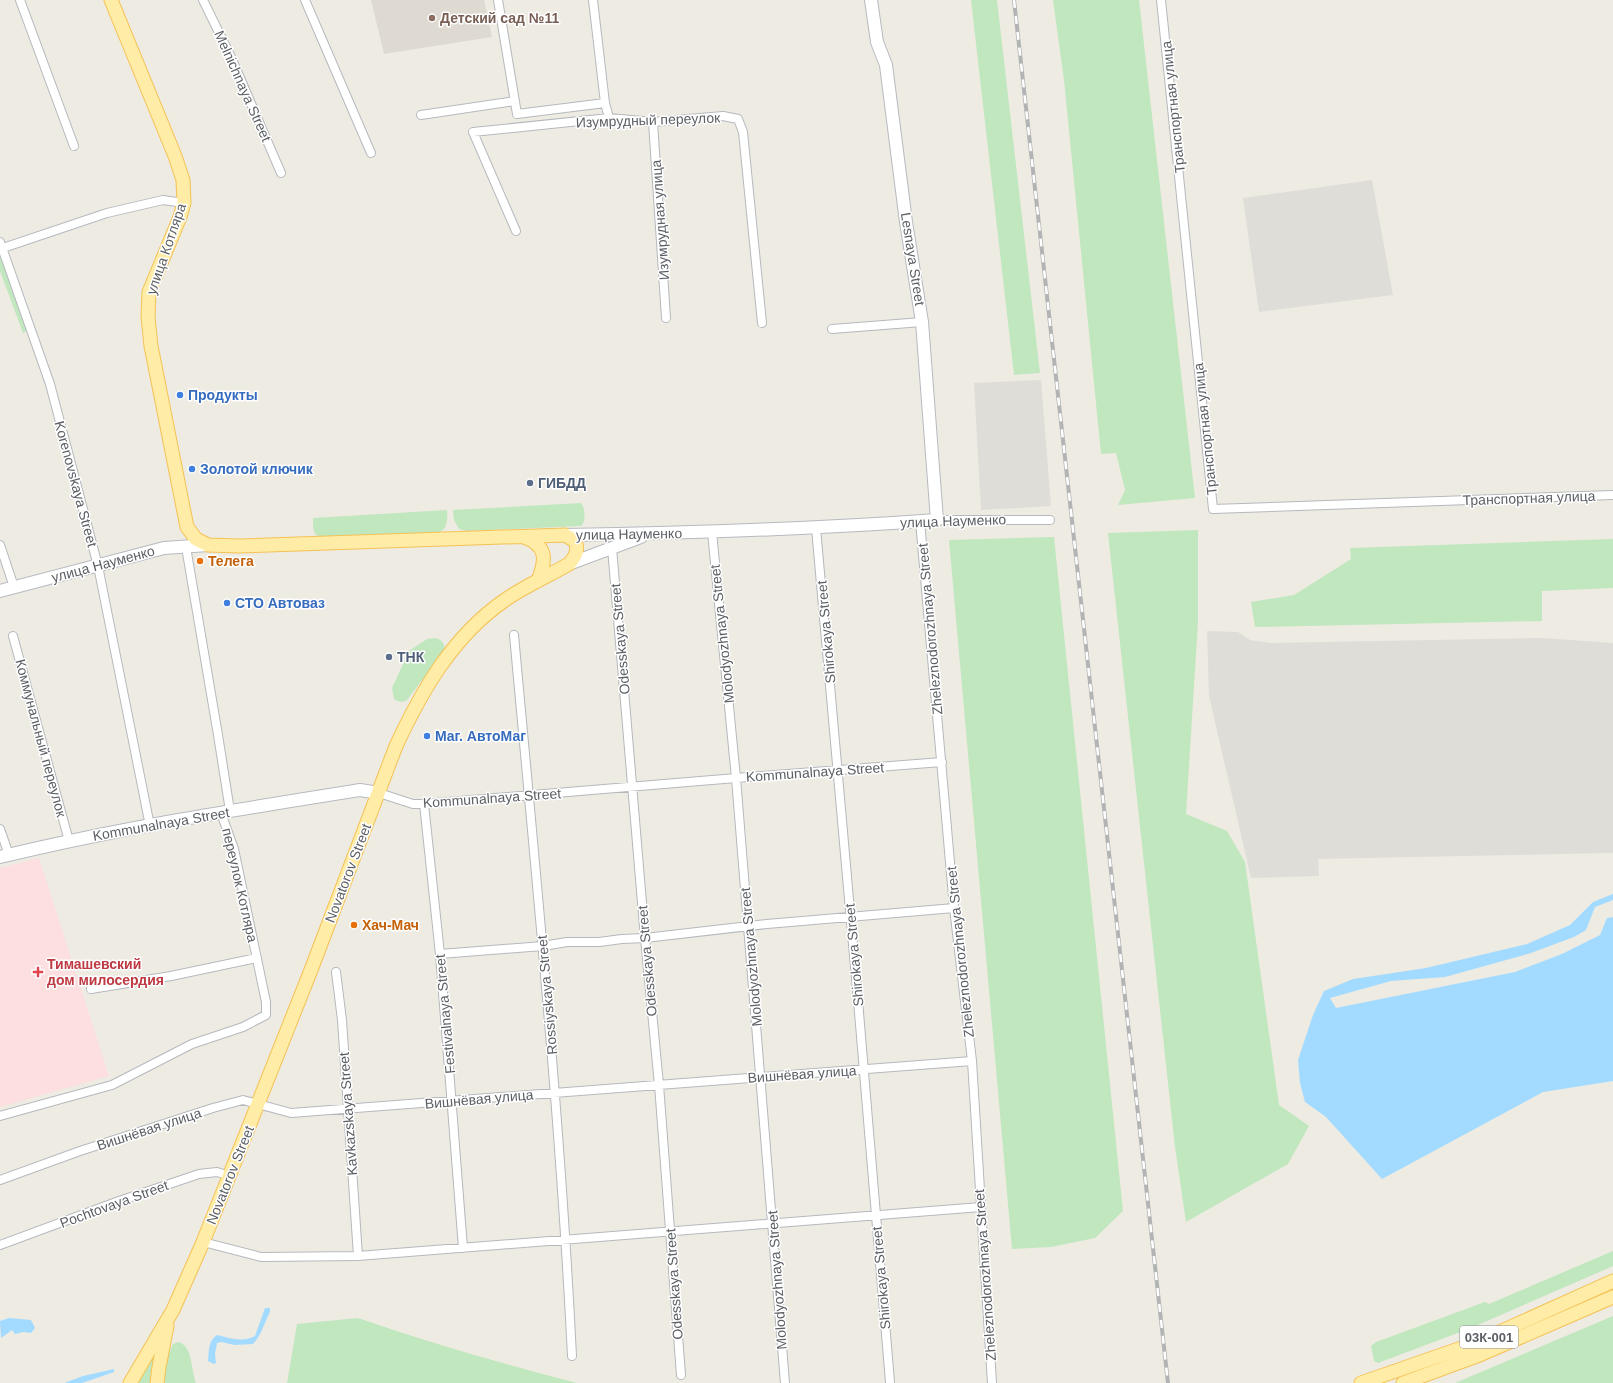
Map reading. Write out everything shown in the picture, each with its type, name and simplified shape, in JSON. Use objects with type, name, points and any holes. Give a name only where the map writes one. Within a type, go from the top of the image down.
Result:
[{"type":"main road","name":"улица Котляра","points":[[111,0],[183,180],[184,203],[180,217],[149,292],[148,317],[151,346],[184,516],[189,532],[196,539],[208,545]]},
{"type":"main road","name":"Lesnaya Street","points":[[871,0],[877,42],[886,65],[906,222],[922,322],[937,520]]},
{"type":"main road","name":"улица Науменко","points":[[0,591],[164,548],[208,545],[239,546],[523,536],[542,544],[565,535],[649,534],[816,528],[937,520]]},
{"type":"main road","name":"Novatorov Street","points":[[130,1383],[177,1303],[203,1242],[230,1176],[396,746],[424,691],[448,655],[482,618],[506,599],[569,564],[649,534]]},
{"type":"main road","points":[[542,544],[556,562],[569,564],[575,558],[577,546],[575,541],[565,535]]},
{"type":"main road","points":[[538,581],[543,566],[542,544]]},
{"type":"main road","name":"Kommunalnaya Street","points":[[4,856],[69,841],[226,812],[360,790],[379,793]]},
{"type":"main road","name":"03К-001","points":[[1361,1383],[1472,1344],[1613,1281]]},
{"type":"main road","name":"03К-001","points":[[1403,1383],[1478,1356],[1613,1297]]},
{"type":"main road","points":[[157,1383],[169,1317]]},
{"type":"street","points":[[20,0],[74,146]]},
{"type":"street","name":"Melnichnaya Street","points":[[203,0],[281,173]]},
{"type":"street","points":[[305,0],[371,153]]},
{"type":"street","points":[[498,0],[517,114],[605,103]]},
{"type":"street","points":[[593,0],[605,103],[609,118]]},
{"type":"street","name":"Транспортная улица","points":[[1161,0],[1213,509],[1613,495]]},
{"type":"street","points":[[421,115],[515,101]]},
{"type":"street","name":"Изумрудный переулок","points":[[516,231],[473,132],[609,118],[653,122],[723,116],[738,119],[743,132],[762,323]]},
{"type":"street","name":"Изумрудная улица","points":[[653,122],[666,318]]},
{"type":"street","points":[[1,246],[108,212],[163,200],[184,203]]},
{"type":"street","name":"Korenovskaya Street","points":[[1,246],[50,384],[98,566],[150,826]]},
{"type":"street","points":[[832,329],[922,322]]},
{"type":"street","name":"улица Науменко","points":[[937,520],[1050,520]]},
{"type":"street","name":"Zheleznodorozhnaya Street","points":[[920,521],[954,908],[972,1061],[992,1383]]},
{"type":"street","name":"Shirokaya Street","points":[[816,528],[839,770],[850,918],[865,1069],[890,1382]]},
{"type":"street","name":"Molodyozhnaya Street","points":[[712,532],[749,926],[785,1383]]},
{"type":"street","points":[[0,545],[14,587]]},
{"type":"street","name":"переулок Котляра","points":[[0,1116],[112,1086],[192,1044],[242,1027],[266,1015],[266,1002],[226,812],[218,735],[186,547]]},
{"type":"street","name":"Odesskaya Street","points":[[612,548],[659,1085],[681,1375]]},
{"type":"street","name":"Rossiyskaya Street","points":[[514,635],[543,946],[566,1240],[572,1356]]},
{"type":"street","name":"Коммунальный переулок","points":[[12,636],[69,841]]},
{"type":"street","name":"Kommunalnaya Street","points":[[379,793],[413,804],[424,804],[942,762]]},
{"type":"street","name":"Festivalnaya Street","points":[[424,804],[440,954],[463,1248]]},
{"type":"street","points":[[0,829],[4,856]]},
{"type":"street","points":[[440,954],[543,946],[567,942],[599,942],[645,938],[749,926],[954,908]]},
{"type":"street","name":"переулок Котляра","points":[[91,989],[171,976],[257,958]]},
{"type":"street","name":"Kavkazskaya Street","points":[[336,972],[342,1020],[358,1256]]},
{"type":"street","name":"Вишнёвая улица","points":[[0,1180],[80,1151],[213,1108],[243,1100],[291,1113],[452,1102],[972,1061]]},
{"type":"street","name":"Pochtovaya Street","points":[[0,1245],[119,1201],[199,1174],[217,1172],[230,1176]]},
{"type":"street","points":[[203,1242],[261,1257],[358,1256],[981,1206]]},
{"type":"shaded area","name":"Детский сад №11","points":[[371,0],[484,0],[492,37],[384,54]]},
{"type":"shaded area","points":[[1372,180],[1393,295],[1259,312],[1243,198]]},
{"type":"shaded area","points":[[1041,380],[1051,506],[981,510],[974,383]]},
{"type":"shaded area","points":[[1207,631],[1238,632],[1250,640],[1271,643],[1542,638],[1613,643],[1613,853],[1318,859],[1319,876],[1251,878],[1209,696]]},
{"type":"shaded area","name":"Тимашевский дом милосердия","points":[[39,858],[109,1076],[0,1107],[0,868]]},
{"type":"green space","points":[[971,0],[997,0],[1040,373],[1014,375]]},
{"type":"green space","points":[[1053,0],[1139,0],[1195,498],[1118,505],[1125,490],[1116,453],[1101,454],[1064,80]]},
{"type":"green space","points":[[0,256],[28,330],[23,333],[0,271]]},
{"type":"green space","points":[[581,503],[584,517],[583,523],[580,526],[467,531],[459,529],[454,520],[453,510]]},
{"type":"green space","points":[[447,510],[445,528],[436,533],[320,537],[314,532],[313,527],[313,518]]},
{"type":"green space","points":[[1198,530],[1198,622],[1186,814],[1227,831],[1245,862],[1279,1105],[1309,1126],[1288,1164],[1186,1222],[1175,1147],[1108,533]]},
{"type":"green space","points":[[1054,537],[1123,1211],[1095,1238],[1051,1247],[1012,1249],[949,540]]},
{"type":"green space","points":[[1613,539],[1613,588],[1542,591],[1542,621],[1255,627],[1251,602],[1294,595],[1351,559],[1350,548]]},
{"type":"green space","points":[[435,638],[443,642],[445,650],[407,700],[404,702],[397,701],[394,699],[392,688],[409,651],[427,639]]},
{"type":"green space","points":[[1613,1251],[1613,1266],[1471,1328],[1378,1363],[1374,1361],[1371,1346],[1376,1342],[1485,1302],[1489,1304]]},
{"type":"green space","points":[[1613,1316],[1613,1383],[1455,1383]]},
{"type":"green space","points":[[358,1318],[467,1353],[577,1383],[287,1383],[297,1324]]},
{"type":"green space","points":[[179,1342],[187,1349],[196,1383],[161,1383],[163,1366],[173,1344]]},
{"type":"green space","points":[[156,1350],[151,1370],[150,1383],[138,1383]]},
{"type":"water","points":[[1613,894],[1613,900],[1595,907],[1586,930],[1574,937],[1531,953],[1445,977],[1391,981],[1330,998],[1336,1008],[1515,972],[1562,954],[1600,935],[1607,918],[1613,917],[1613,1081],[1543,1092],[1382,1179],[1326,1117],[1305,1102],[1300,1083],[1298,1060],[1313,1015],[1324,991],[1353,979],[1426,968],[1527,944],[1570,925],[1593,902]]},
{"type":"water","points":[[265,1308],[270,1308],[270,1312],[261,1333],[253,1344],[235,1345],[221,1342],[217,1343],[215,1354],[216,1363],[214,1364],[208,1361],[210,1343],[217,1335],[241,1340],[255,1336]]},
{"type":"water","points":[[9,1318],[31,1320],[35,1328],[31,1333],[23,1332],[15,1334],[12,1330],[1,1338],[0,1321]]},
{"type":"water","points":[[114,1369],[114,1372],[82,1383],[64,1383],[83,1376]]},
{"type":"railway","points":[[1014,0],[1168,1383]]},
{"type":"place","name":"Детский сад №11","points":[[432,18]]},
{"type":"place","name":"Продукты","points":[[180,395]]},
{"type":"place","name":"Золотой ключик","points":[[192,469]]},
{"type":"place","name":"ГИБДД","points":[[530,483]]},
{"type":"place","name":"Телега","points":[[200,561]]},
{"type":"place","name":"СТО Автоваз","points":[[227,603]]},
{"type":"place","name":"ТНК","points":[[389,657]]},
{"type":"place","name":"Маг. АвтоМаг","points":[[427,736]]},
{"type":"place","name":"Хач-Мач","points":[[354,925]]},
{"type":"place","name":"Тимашевский дом милосердия","points":[[38,972]]}]
